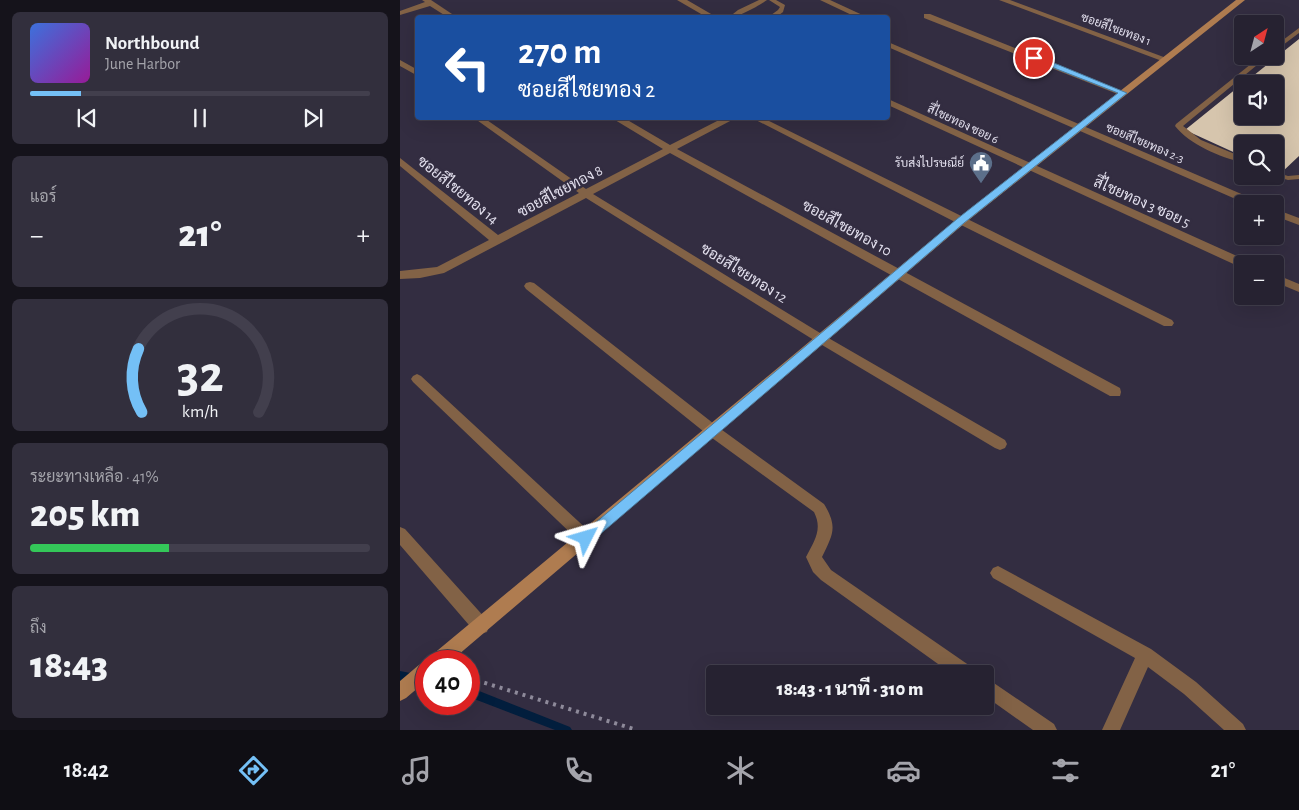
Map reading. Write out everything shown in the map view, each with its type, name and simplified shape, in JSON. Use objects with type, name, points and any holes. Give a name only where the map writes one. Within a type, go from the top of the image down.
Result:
[{"type":"street","points":[[824,0],[859,15]]},
{"type":"street","name":"ซอยสีไชยทอง 1","points":[[1003,0],[1166,59]]},
{"type":"street","points":[[452,650],[961,221],[1241,0]]},
{"type":"street","points":[[400,13],[428,1],[450,15]]},
{"type":"street","points":[[688,1],[710,15]]},
{"type":"street","points":[[927,16],[1123,93]]},
{"type":"street","name":"ซอยสีไชยทอง 2-3","points":[[890,45],[1235,195]]},
{"type":"street","points":[[400,62],[415,72]]},
{"type":"street","name":"สี่ไชยทอง ซอย 6","points":[[890,103],[1028,167]]},
{"type":"street","name":"ซอยสีไชยทอง 12","points":[[482,120],[587,194],[822,339],[1000,444]]},
{"type":"street","name":"ซอยสีไชยทอง 10","points":[[621,120],[671,150],[1115,392]]},
{"type":"street","name":"ซอยสีไชยทอง 8","points":[[400,275],[440,270],[725,120]]},
{"type":"street","points":[[761,120],[1168,323]]},
{"type":"street","name":"ซอยสีไชยทอง 14","points":[[400,161],[498,241]]},
{"type":"street","name":"สี่ไชยทอง 3 ซอย 5","points":[[1028,167],[1234,260]]},
{"type":"street","points":[[1284,216],[1299,222]]},
{"type":"street","points":[[1284,282],[1299,288]]},
{"type":"street","points":[[530,286],[713,431],[819,508],[827,521],[826,530],[814,557],[818,567],[826,575],[954,665]]},
{"type":"street","points":[[417,379],[586,538]]},
{"type":"street","points":[[400,534],[481,626]]},
{"type":"street","points":[[998,573],[1145,655],[1190,688],[1237,730]]},
{"type":"street","points":[[1111,730],[1145,655]]},
{"type":"street","points":[[400,692],[415,679]]},
{"type":"street","points":[[994,692],[1048,730]]},
{"type":"lane","points":[[734,15],[740,10],[764,0]]},
{"type":"lane","points":[[772,0],[783,6],[781,12],[776,15]]},
{"type":"lane","points":[[1284,42],[1299,30]]},
{"type":"lane","points":[[1234,157],[1191,138],[1179,126],[1255,65]]},
{"type":"lane","points":[[1284,177],[1299,177]]},
{"type":"path","points":[[480,681],[637,730]]},
{"type":"building","points":[[1299,39],[1299,156],[1284,170],[1284,135],[1234,135],[1234,152],[1185,130],[1234,90],[1234,125],[1284,125],[1284,75],[1254,75],[1267,65],[1284,65],[1284,51]]},
{"type":"waterway","points":[[400,676],[415,679]]},
{"type":"waterway","points":[[480,696],[567,730]]},
{"type":"place","name":"รับส่งไปรษณีย์","points":[[981,184]]},
{"type":"route","points":[[586,538],[961,221],[1123,93],[1034,58]]}]
